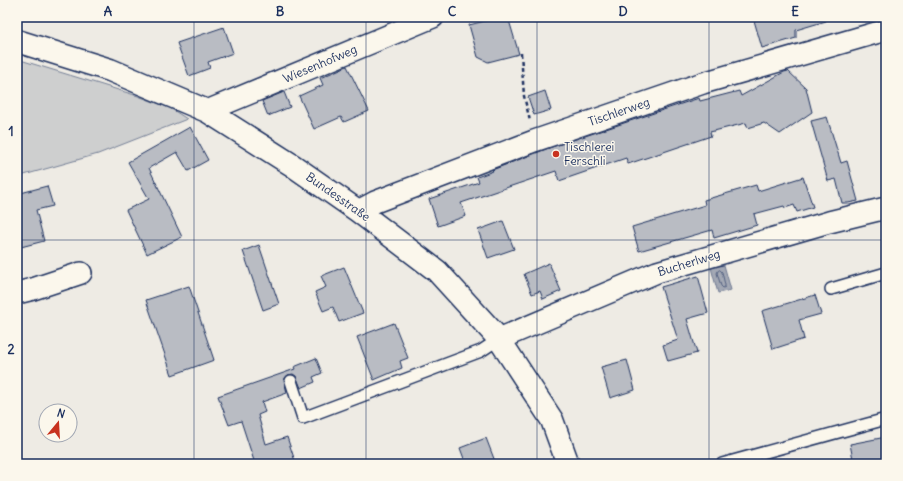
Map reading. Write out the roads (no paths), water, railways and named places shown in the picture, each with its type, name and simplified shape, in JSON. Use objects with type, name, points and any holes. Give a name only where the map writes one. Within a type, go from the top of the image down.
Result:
[{"type":"main road","name":"Bundesstraße","points":[[17,41],[110,70],[207,111],[292,165],[358,211],[437,271],[499,338],[552,420],[568,464]]},
{"type":"street","name":"Wiesenhofweg","points":[[207,111],[433,17]]},
{"type":"street","name":"Tischlerweg","points":[[358,211],[375,202],[534,141],[702,84],[886,30]]},
{"type":"street","name":"Bucherlweg","points":[[499,338],[658,272],[829,222],[886,208]]},
{"type":"street","points":[[17,293],[81,273]]},
{"type":"lane","points":[[831,289],[886,273]]},
{"type":"lane","points":[[290,380],[303,418],[480,350],[499,338]]},
{"type":"lane","points":[[722,464],[886,419]]},
{"type":"water","points":[[724,265],[731,290],[718,293],[711,268]]},
{"type":"place","name":"Tischlerei Ferschli","points":[[556,154]]}]
